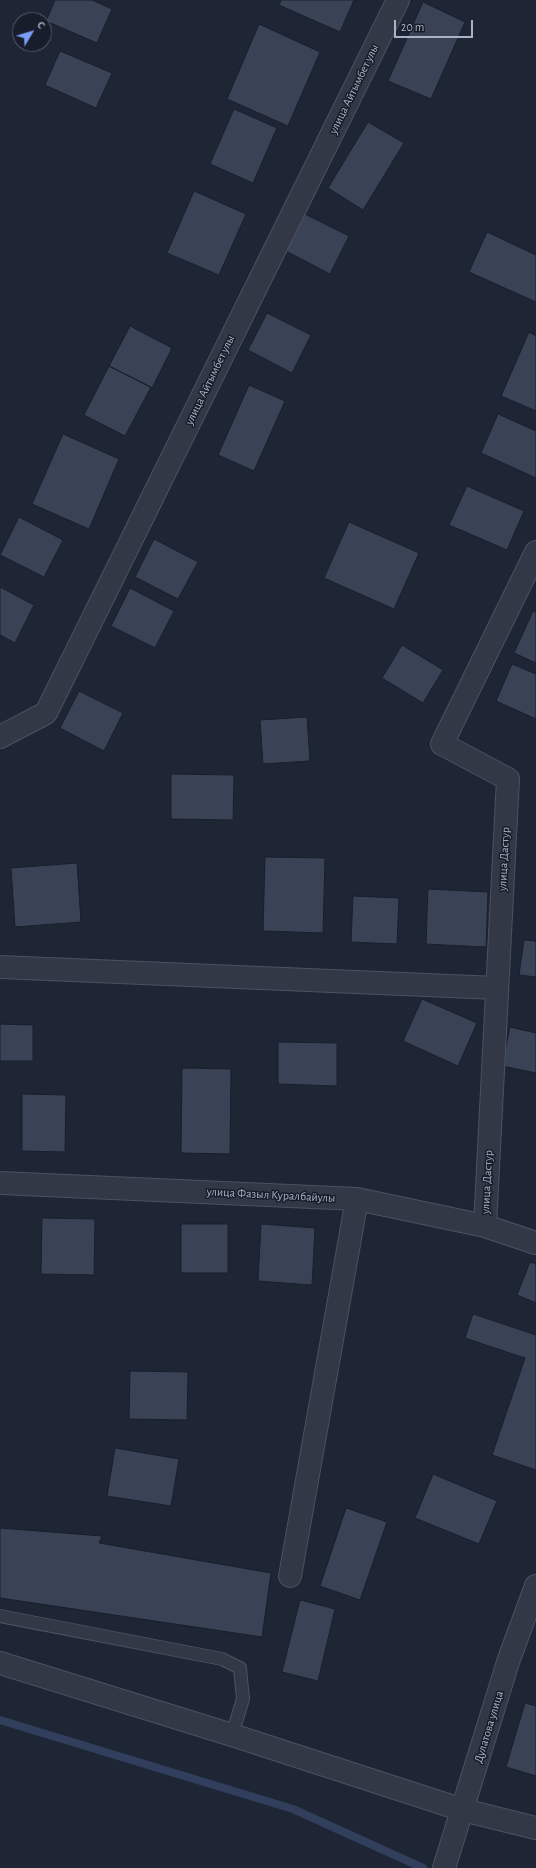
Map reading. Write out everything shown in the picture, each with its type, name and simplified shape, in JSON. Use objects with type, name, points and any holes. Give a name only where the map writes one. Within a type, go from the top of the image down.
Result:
[{"type":"street","name":"улица Айтымбет улы","points":[[0,737],[46,713],[398,0]]},
{"type":"street","name":"улица Дастур","points":[[485,1226],[508,778],[442,744],[536,552]]},
{"type":"street","points":[[0,963],[0,967],[497,988]]},
{"type":"street","name":"улица Фазыл Куралбайулы","points":[[0,1183],[357,1199],[485,1226],[536,1243]]},
{"type":"street","points":[[290,1576],[357,1199]]},
{"type":"street","name":"Дулатова улица","points":[[444,1868],[509,1659],[536,1586]]},
{"type":"street","points":[[0,1663],[232,1735],[463,1810],[536,1828]]},
{"type":"lane","points":[[0,1616],[222,1659],[240,1668],[242,1699],[232,1735]]},
{"type":"building","points":[[55,0],[92,0],[112,9],[97,43],[52,24],[52,12],[50,12]]},
{"type":"building","points":[[281,0],[354,0],[340,32],[279,5]]},
{"type":"building","points":[[423,2],[465,22],[431,99],[388,81]]},
{"type":"building","points":[[259,24],[320,52],[288,126],[227,99]]},
{"type":"building","points":[[60,51],[112,73],[96,108],[45,85]]},
{"type":"building","points":[[234,109],[277,128],[253,183],[210,164]]},
{"type":"building","points":[[368,122],[404,143],[363,210],[328,188]]},
{"type":"building","points":[[194,191],[246,214],[219,275],[167,253]]},
{"type":"building","points":[[305,214],[349,236],[330,274],[286,251]]},
{"type":"building","points":[[487,232],[536,255],[536,302],[469,272]]},
{"type":"building","points":[[267,313],[311,335],[292,373],[248,350]]},
{"type":"building","points":[[130,326],[172,348],[152,388],[109,366]]},
{"type":"building","points":[[529,332],[536,336],[536,411],[501,396]]},
{"type":"building","points":[[109,366],[151,387],[125,436],[84,415]]},
{"type":"building","points":[[249,385],[285,401],[254,471],[218,455]]},
{"type":"building","points":[[498,414],[536,431],[536,478],[481,453]]},
{"type":"building","points":[[63,434],[119,459],[89,529],[32,504]]},
{"type":"building","points":[[467,486],[524,511],[507,550],[449,525]]},
{"type":"building","points":[[19,517],[63,540],[44,577],[0,555]]},
{"type":"building","points":[[349,522],[419,553],[394,609],[324,578]]},
{"type":"building","points":[[154,539],[198,562],[178,599],[135,577]]},
{"type":"building","points":[[0,587],[34,605],[15,643],[0,635]]},
{"type":"building","points":[[130,588],[174,611],[155,648],[111,626]]},
{"type":"building","points":[[533,611],[536,612],[536,663],[514,653]]},
{"type":"building","points":[[402,645],[443,670],[423,703],[382,678]]},
{"type":"building","points":[[512,664],[536,674],[536,719],[496,701]]},
{"type":"building","points":[[79,691],[123,713],[104,751],[60,728]]},
{"type":"building","points":[[307,717],[310,761],[263,764],[260,720]]},
{"type":"building","points":[[171,774],[234,775],[233,820],[171,819]]},
{"type":"building","points":[[265,857],[325,858],[323,933],[263,931]]},
{"type":"building","points":[[77,863],[81,922],[15,927],[11,868]]},
{"type":"building","points":[[428,889],[488,892],[486,947],[426,944]]},
{"type":"building","points":[[353,896],[399,898],[397,944],[351,942]]},
{"type":"building","points":[[524,940],[536,941],[536,977],[519,975]]},
{"type":"building","points":[[422,999],[477,1023],[458,1066],[403,1041]]},
{"type":"building","points":[[0,1024],[33,1025],[33,1061],[0,1061]]},
{"type":"building","points":[[510,1027],[536,1033],[536,1073],[502,1066]]},
{"type":"building","points":[[278,1042],[337,1043],[337,1086],[278,1084]]},
{"type":"building","points":[[182,1068],[231,1069],[230,1154],[181,1153]]},
{"type":"building","points":[[22,1094],[66,1095],[65,1152],[22,1151]]},
{"type":"building","points":[[42,1218],[95,1219],[94,1275],[41,1274]]},
{"type":"building","points":[[181,1224],[228,1224],[228,1273],[181,1273]]},
{"type":"building","points":[[261,1224],[315,1228],[312,1285],[258,1281]]},
{"type":"building","points":[[530,1262],[536,1264],[536,1303],[517,1295]]},
{"type":"building","points":[[473,1314],[536,1335],[536,1470],[492,1455],[525,1358],[465,1338]]},
{"type":"building","points":[[130,1371],[188,1372],[187,1420],[129,1419]]},
{"type":"building","points":[[115,1448],[179,1459],[171,1506],[107,1496]]},
{"type":"building","points":[[433,1474],[497,1501],[479,1544],[415,1518]]},
{"type":"building","points":[[346,1508],[387,1522],[360,1600],[320,1586]]},
{"type":"building","points":[[0,1528],[102,1536],[99,1543],[271,1573],[262,1637],[0,1598]]},
{"type":"building","points":[[300,1600],[335,1609],[318,1681],[282,1672]]},
{"type":"building","points":[[525,1703],[536,1706],[536,1776],[506,1767]]},
{"type":"waterway","points":[[0,1720],[293,1809],[423,1868]]}]
